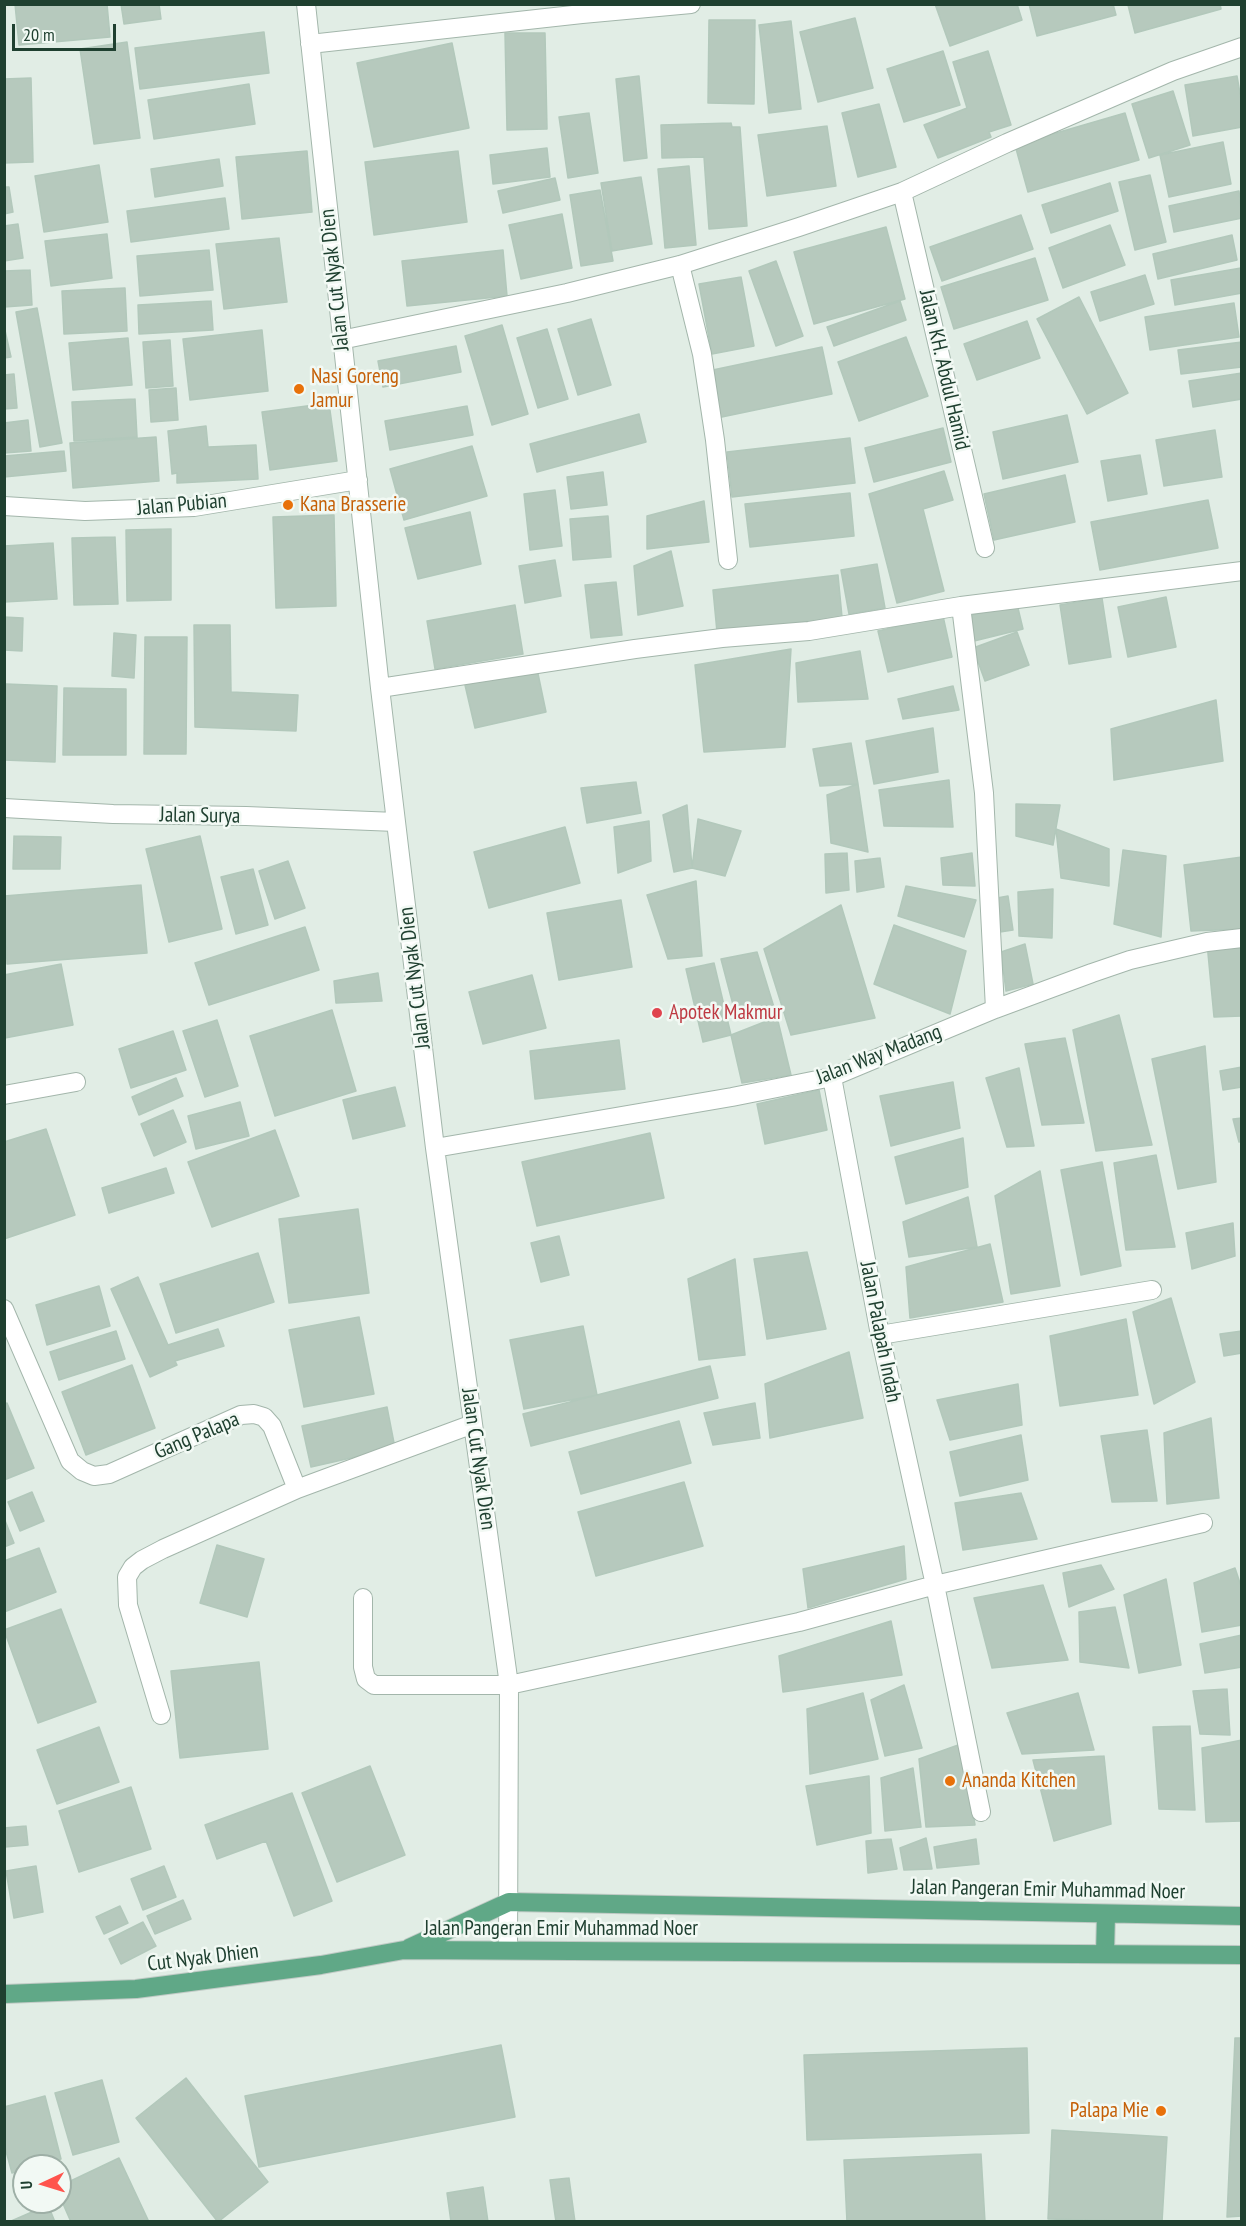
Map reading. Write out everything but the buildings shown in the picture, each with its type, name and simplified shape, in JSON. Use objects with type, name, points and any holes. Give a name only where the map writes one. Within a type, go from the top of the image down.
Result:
[{"type":"main road","name":"Jalan Pangeran Emir Muhammad Noer","points":[[404,1950],[509,1902],[1242,1916]]},
{"type":"main road","points":[[1105,1954],[1106,1914]]},
{"type":"main road","name":"Jalan Pangeran Emir Muhammad Noer","points":[[404,1950],[1242,1955]]},
{"type":"main road","name":"Cut Nyak Dhien","points":[[4,1994],[136,1989],[321,1965],[404,1950]]},
{"type":"street","name":"Jalan Cut Nyak Dien","points":[[306,4],[380,688],[435,1148],[509,1685],[508,1950]]},
{"type":"street","points":[[310,44],[691,4]]},
{"type":"street","points":[[341,340],[567,293],[680,265],[903,192],[1007,143],[1173,70],[1242,47]]},
{"type":"street","name":"Jalan KH. Abdul Hamid","points":[[903,192],[985,548]]},
{"type":"street","points":[[680,265],[705,376],[716,440],[728,560]]},
{"type":"street","name":"Jalan Pubian","points":[[4,506],[85,511],[194,507],[358,480]]},
{"type":"street","points":[[380,688],[635,649],[722,638],[809,631],[961,606],[1242,571]]},
{"type":"street","points":[[961,606],[984,794],[995,1009]]},
{"type":"street","name":"Jalan Surya","points":[[4,808],[113,814],[396,822]]},
{"type":"street","name":"Jalan Way Madang","points":[[435,1148],[732,1097],[832,1077],[995,1009],[1130,960],[1206,942],[1242,938]]},
{"type":"street","name":"Jalan Palapah Indah","points":[[832,1077],[880,1335],[935,1585],[981,1812]]},
{"type":"street","points":[[4,1095],[76,1083]]},
{"type":"street","points":[[880,1335],[1152,1290]]},
{"type":"street","name":"Gang Palapa","points":[[4,1310],[70,1461],[82,1471],[94,1476],[109,1474],[241,1415],[254,1414],[264,1418],[272,1426],[297,1489]]},
{"type":"street","points":[[161,1715],[128,1605],[127,1577],[133,1567],[163,1549],[297,1489],[473,1424]]},
{"type":"street","points":[[363,1598],[363,1667],[366,1679],[374,1685],[509,1685],[799,1622],[935,1585],[1203,1523]]},
{"type":"place","name":"Nasi Goreng Jamur","points":[[299,389]]},
{"type":"place","name":"Kana Brasserie","points":[[288,505]]},
{"type":"place","name":"Apotek Makmur","points":[[657,1013]]},
{"type":"place","name":"Ananda Kitchen","points":[[950,1781]]},
{"type":"place","name":"Palapa Mie","points":[[1161,2111]]}]
